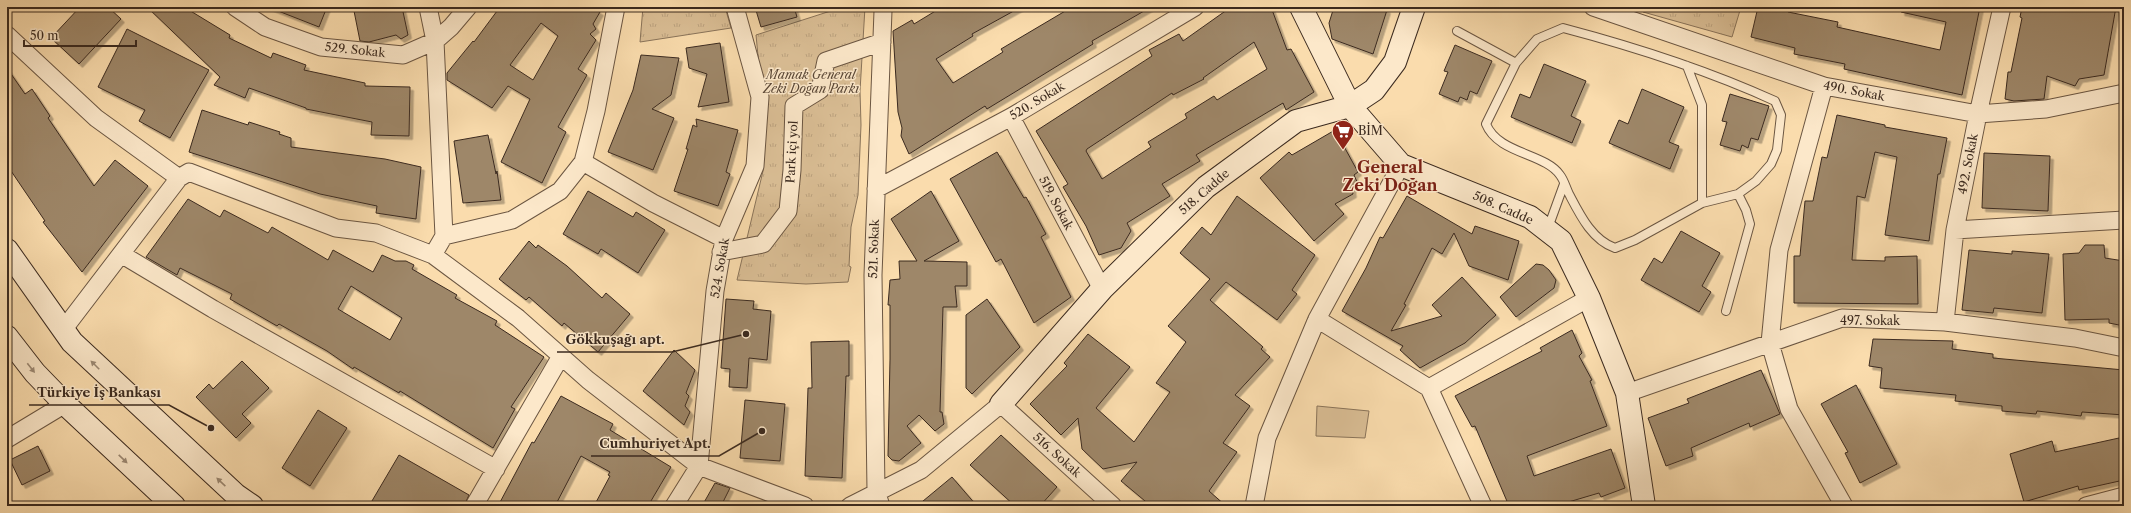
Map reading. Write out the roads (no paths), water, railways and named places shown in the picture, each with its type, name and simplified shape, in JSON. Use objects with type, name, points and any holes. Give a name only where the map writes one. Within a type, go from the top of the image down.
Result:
[{"type":"street","name":"529. Sokak","points":[[235,7],[265,27],[321,47],[403,55],[435,41],[452,27],[468,7]]},
{"type":"street","points":[[428,7],[435,41],[444,236],[433,255]]},
{"type":"street","points":[[444,236],[512,220],[560,191],[583,162],[596,111],[616,7]]},
{"type":"street","name":"524. Sokak","points":[[674,506],[699,466],[715,291],[722,245],[756,166],[760,97],[735,7]]},
{"type":"street","name":"520. Sokak","points":[[876,189],[1011,117],[1195,7]]},
{"type":"street","name":"508. Cadde","points":[[1301,7],[1350,106],[1401,165],[1530,217],[1561,241],[1589,298],[1627,393],[1641,505]]},
{"type":"street","name":"518. Cadde","points":[[1001,404],[1102,289],[1206,187],[1296,121],[1350,106],[1374,90],[1395,62],[1414,7]]},
{"type":"street","name":"490. Sokak","points":[[1594,7],[1630,13],[1824,86],[1978,114],[2046,109],[2124,93]]},
{"type":"street","name":"492. Sokak","points":[[1945,322],[1955,230],[1978,114],[2002,7]]},
{"type":"street","name":"521. Sokak","points":[[878,499],[873,275],[882,42],[885,8]]},
{"type":"street","points":[[7,35],[96,118],[179,178]]},
{"type":"street","name":"Park içi yol","points":[[722,245],[763,244],[788,211],[792,170],[794,106],[820,90],[826,61],[882,42]]},
{"type":"street","points":[[1824,86],[1779,250],[1770,343],[1789,409],[1844,506]]},
{"type":"street","name":"519. Sokak","points":[[1011,117],[1102,289]]},
{"type":"street","points":[[583,162],[722,245]]},
{"type":"street","points":[[1254,506],[1267,438],[1317,319],[1401,165]]},
{"type":"street","points":[[63,330],[179,178],[189,172],[336,228],[376,233],[433,255],[518,318],[588,380],[699,466],[805,506]]},
{"type":"street","points":[[1955,230],[2124,220]]},
{"type":"street","points":[[7,250],[72,342],[104,374],[236,495],[252,506]]},
{"type":"street","points":[[121,254],[213,309],[496,469]]},
{"type":"street","points":[[1429,388],[1589,298]]},
{"type":"street","name":"497. Sokak","points":[[1627,393],[1842,318],[1945,322],[2075,338],[2124,348]]},
{"type":"street","points":[[1317,319],[1429,388],[1483,506]]},
{"type":"street","points":[[7,337],[35,373],[167,504]]},
{"type":"street","points":[[474,506],[561,356]]},
{"type":"street","points":[[7,439],[65,404]]},
{"type":"street","points":[[850,506],[878,499],[921,470],[1001,404]]},
{"type":"street","name":"516. Sokak","points":[[1001,404],[1114,506]]},
{"type":"street","points":[[2086,506],[2124,496]]},
{"type":"lane","points":[[1563,28],[1602,38],[1687,66],[1733,82],[1775,101],[1781,115],[1777,150],[1771,164],[1756,180],[1738,194],[1702,203],[1635,240],[1615,248],[1602,244],[1587,226],[1560,174],[1550,166],[1516,151],[1489,132],[1486,124],[1516,63],[1537,39],[1563,28]]},
{"type":"lane","points":[[1457,31],[1516,63]]},
{"type":"lane","points":[[1687,66],[1702,105],[1702,203]]},
{"type":"lane","points":[[1547,230],[1564,184]]},
{"type":"lane","points":[[1726,311],[1750,224],[1746,210],[1738,194]]},
{"type":"place","name":"BİM","points":[[1343,150]]},
{"type":"place","name":"Gökkuşağı apt.","points":[[746,334]]},
{"type":"place","name":"Türkiye İş Bankası","points":[[211,428]]},
{"type":"place","name":"Cumhuriyet Apt.","points":[[762,431]]},
{"type":"district","name":"General Zeki Doğan","points":[[1390,176]]},
{"type":"park label","name":"Mamak General Zeki Doğan Parkı","points":[[811,82]]}]
